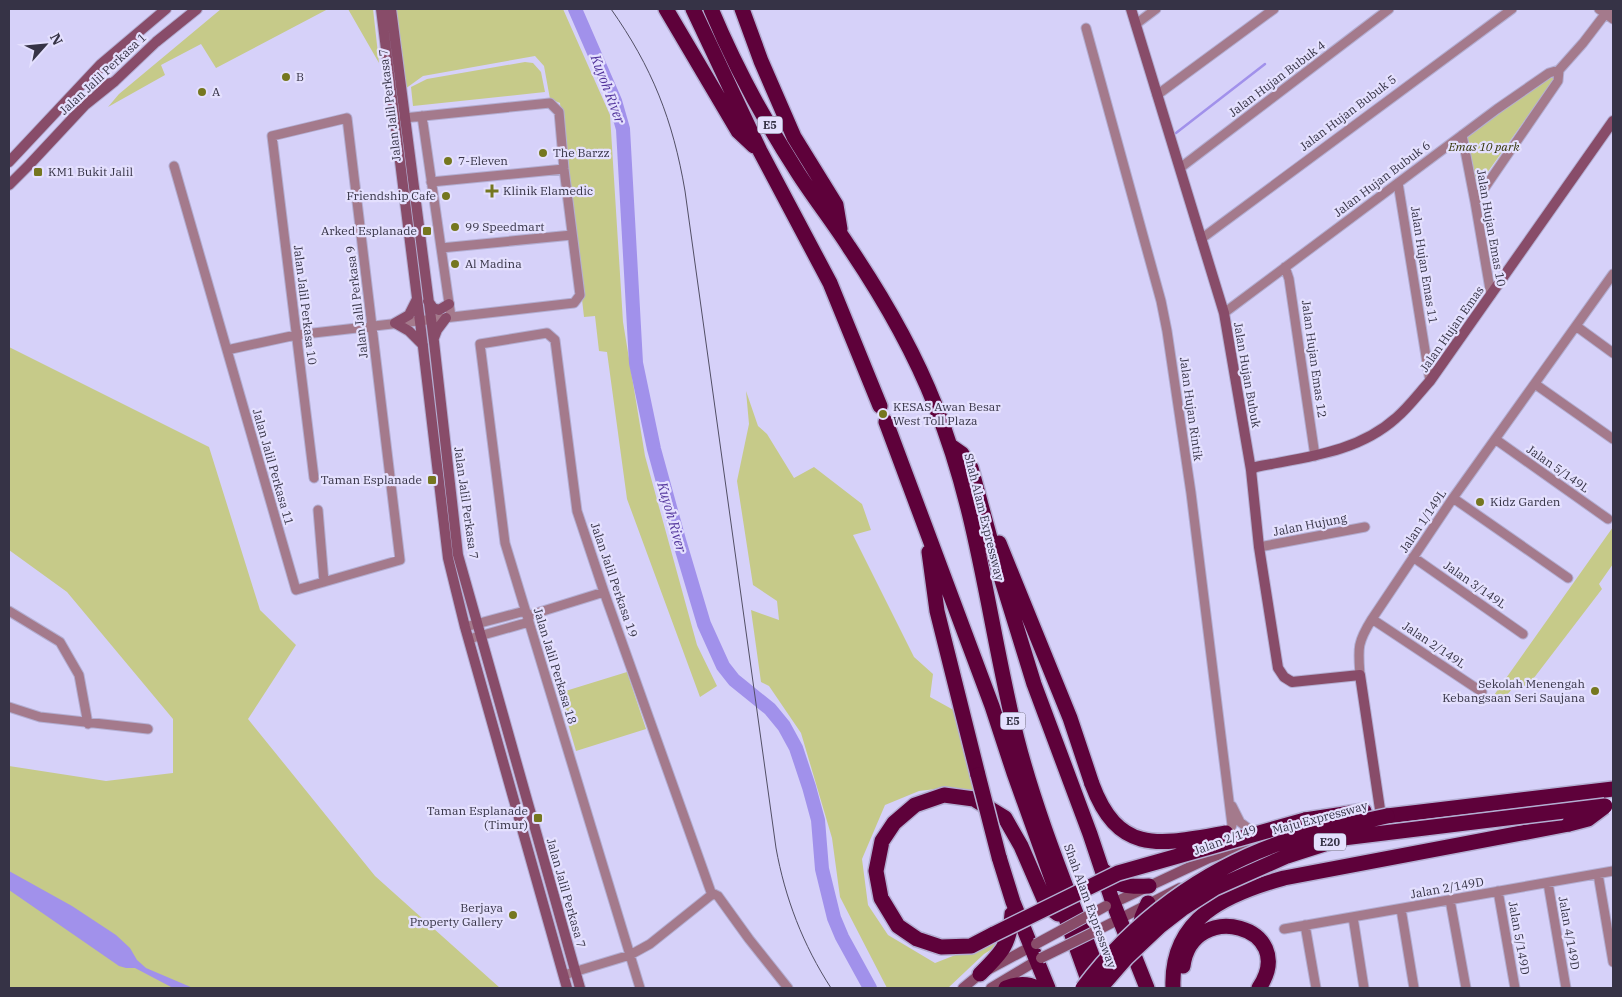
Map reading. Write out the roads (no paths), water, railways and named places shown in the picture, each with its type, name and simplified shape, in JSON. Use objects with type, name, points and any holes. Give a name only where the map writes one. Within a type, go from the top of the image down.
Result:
[{"type":"highway","points":[[666,9],[738,131],[760,151]]},
{"type":"highway","name":"E5","points":[[693,9],[760,151],[830,283],[880,406]]},
{"type":"highway","name":"Shah Alam Expressway","points":[[711,9],[753,96],[797,172],[868,276],[908,346],[935,402],[951,446],[976,536],[1018,740],[1043,822],[1104,988]]},
{"type":"highway","points":[[742,9],[761,61],[794,137],[836,205],[841,235]]},
{"type":"highway","name":"E5","points":[[886,422],[992,706],[1065,919],[1091,988]]},
{"type":"highway","points":[[951,446],[962,454],[971,468],[1034,684],[1100,867],[1110,904],[1148,988]]},
{"type":"highway","points":[[924,520],[937,611],[999,857],[1013,902],[1036,952],[1048,988]]},
{"type":"highway","points":[[988,529],[998,540],[1006,558],[1070,718],[1092,784],[1107,815],[1121,830],[1139,839],[1160,842],[1190,840],[1364,811],[1384,816]]},
{"type":"highway","name":"Maju Expressway","points":[[1084,988],[1122,942],[1174,899],[1241,859],[1284,842],[1384,816],[1613,790]]},
{"type":"highway","points":[[1065,919],[1047,906],[1021,846],[1005,818],[974,799],[944,795],[915,805],[894,823],[882,841],[876,871],[881,898],[898,926],[917,939],[941,947],[971,946],[994,934],[1118,873],[1304,820]]},
{"type":"highway","points":[[1173,988],[1177,954],[1182,940],[1190,928],[1210,909],[1240,891],[1284,878],[1569,824],[1588,819],[1610,806]]},
{"type":"highway","name":"Maju Expressway","points":[[1100,988],[1126,958],[1160,926],[1182,910],[1215,888],[1287,856],[1343,838],[1610,806]]},
{"type":"highway","points":[[1100,867],[1109,877],[1125,886],[1149,886]]},
{"type":"highway","points":[[980,974],[1007,943],[1011,930],[1013,902]]},
{"type":"highway","points":[[1138,967],[1139,930],[1148,903]]},
{"type":"highway","points":[[1181,988],[1184,961],[1193,943],[1208,931],[1223,926],[1230,926],[1248,931],[1256,936],[1265,948],[1268,963],[1267,971],[1260,988]]},
{"type":"highway","points":[[1006,988],[1026,984],[1037,988]]},
{"type":"street","name":"Jalan Jalil Perkasa 1","points":[[9,162],[101,64],[166,9]]},
{"type":"street","name":"Jalan Jalil Perkasa 1","points":[[9,184],[85,105],[115,81],[156,42],[197,9]]},
{"type":"street","name":"Jalan Jalil Perkasa 7","points":[[381,9],[423,300]]},
{"type":"street","name":"Jalan Jalil Perkasa 7","points":[[391,9],[425,320],[458,555],[580,988]]},
{"type":"street","name":"Jalan Hujan Bubuk","points":[[1131,9],[1224,314],[1251,470],[1259,547],[1278,668],[1284,677],[1292,682],[1360,675]]},
{"type":"street","points":[[1136,24],[1156,9]]},
{"type":"street","points":[[1157,95],[1274,9]]},
{"type":"street","name":"Jalan Hujan Bubuk 4","points":[[1180,168],[1389,9]]},
{"type":"street","name":"Jalan Hujan Bubuk 5","points":[[1201,239],[1512,9]]},
{"type":"street","points":[[1475,202],[1558,81],[1559,70],[1607,13]]},
{"type":"street","name":"Jalan Hujan Rintik","points":[[1086,28],[1167,330],[1191,493],[1232,825],[1222,847],[1209,858]]},
{"type":"street","points":[[101,64],[93,81],[94,86],[103,86],[115,81]]},
{"type":"street","name":"Jalan Hujan Bubuk 6","points":[[1224,314],[1462,135],[1549,73],[1559,70]]},
{"type":"street","points":[[227,350],[296,335],[574,303],[580,295],[564,169],[559,112],[550,103],[404,118]]},
{"type":"street","points":[[395,323],[428,344],[435,332],[449,317],[449,304],[422,116]]},
{"type":"street","name":"Jalan Jalil Perkasa 9","points":[[272,136],[347,118],[400,560],[324,582]]},
{"type":"street","name":"Jalan Hujan Emas","points":[[1251,470],[1256,467],[1315,456],[1356,444],[1398,417],[1430,381],[1613,121]]},
{"type":"street","name":"Jalan Hujan Emas 10","points":[[1462,135],[1491,295]]},
{"type":"street","name":"Jalan Jalil Perkasa 10","points":[[272,136],[314,478]]},
{"type":"street","name":"Jalan Jalil Perkasa 11","points":[[174,166],[296,590],[324,582]]},
{"type":"street","points":[[431,182],[564,169]]},
{"type":"street","name":"Jalan Hujan Emas 11","points":[[1398,183],[1430,381]]},
{"type":"street","points":[[441,248],[572,235]]},
{"type":"street","name":"Jalan Hujan Emas 12","points":[[1285,267],[1289,279],[1315,456]]},
{"type":"street","name":"Jalan 1/149L","points":[[1384,816],[1360,675],[1358,649],[1363,633],[1453,498],[1613,274]]},
{"type":"street","points":[[395,323],[409,315],[423,300],[439,310],[449,304]]},
{"type":"street","points":[[1576,326],[1613,353]]},
{"type":"street","name":"Jalan Jalil Perkasa 19","points":[[480,344],[547,333],[555,340],[577,511],[711,895],[718,896],[788,988]]},
{"type":"street","name":"Jalan Jalil Perkasa 7","points":[[428,344],[448,558],[567,988]]},
{"type":"street","name":"Jalan Jalil Perkasa 18","points":[[480,344],[505,543],[640,988]]},
{"type":"street","points":[[1536,384],[1613,439]]},
{"type":"street","name":"Jalan 5/149L","points":[[1495,439],[1608,519]]},
{"type":"street","points":[[1453,498],[1568,578]]},
{"type":"street","points":[[318,510],[324,582]]},
{"type":"street","name":"Jalan Hujung","points":[[1259,547],[1365,528]]},
{"type":"street","name":"Jalan 3/149L","points":[[1413,557],[1524,634]]},
{"type":"street","points":[[469,639],[527,616],[604,592]]},
{"type":"street","points":[[9,611],[60,642],[79,675],[88,724]]},
{"type":"street","points":[[466,627],[527,616]]},
{"type":"street","name":"Jalan 2/149L","points":[[1372,619],[1482,692]]},
{"type":"street","points":[[9,707],[40,718],[148,730]]},
{"type":"street","name":"Jalan 2/149","points":[[991,988],[1036,952],[1110,904],[1209,858],[1265,838],[1291,830],[1384,816],[1613,786]]},
{"type":"street","name":"Jalan Hujan Rintik","points":[[1229,802],[1240,822],[1250,831],[1265,838]]},
{"type":"street","name":"Jalan 2/149","points":[[963,988],[980,974],[1117,920],[1148,903],[1221,870],[1277,852],[1321,842],[1392,831],[1481,824],[1610,806]]},
{"type":"street","name":"Jalan 2/149D","points":[[1284,929],[1613,871]]},
{"type":"street","points":[[1598,874],[1613,962]]},
{"type":"street","name":"Jalan 4/149D","points":[[1548,883],[1566,988]]},
{"type":"street","name":"Jalan 5/149D","points":[[1498,891],[1515,988]]},
{"type":"street","points":[[564,975],[630,955],[650,944],[711,895]]},
{"type":"street","points":[[1450,900],[1466,988]]},
{"type":"street","points":[[1401,908],[1414,988]]},
{"type":"street","points":[[1352,917],[1364,988]]},
{"type":"street","points":[[1305,926],[1316,988]]},
{"type":"waterway","name":"Kuyoh River","points":[[575,9],[615,101],[623,129],[636,363],[654,449],[704,624],[723,666],[734,680],[770,709],[784,726],[796,748],[818,820],[822,869],[834,918],[842,937],[870,988]]},
{"type":"waterway","points":[[1176,133],[1265,64]]},
{"type":"tram line","points":[[611,9],[638,52],[659,95],[680,165],[776,848],[784,885],[796,921],[812,955],[831,988]]},
{"type":"place","name":"B","points":[[286,77]]},
{"type":"place","name":"A","points":[[202,92]]},
{"type":"place","name":"The Barzz","points":[[543,153]]},
{"type":"place","name":"7-Eleven","points":[[448,161]]},
{"type":"place","name":"KM1 Bukit Jalil","points":[[38,172]]},
{"type":"place","name":"Klinik Elamedic","points":[[492,191]]},
{"type":"place","name":"Friendship Cafe","points":[[446,196]]},
{"type":"place","name":"99 Speedmart","points":[[455,227]]},
{"type":"place","name":"Arked Esplanade","points":[[427,231]]},
{"type":"place","name":"Al Madina","points":[[455,264]]},
{"type":"place","name":"KESAS Awan Besar West Toll Plaza","points":[[883,414]]},
{"type":"place","name":"Taman Esplanade","points":[[432,480]]},
{"type":"place","name":"Kidz Garden","points":[[1480,502]]},
{"type":"place","name":"Sekolah Menengah Kebangsaan Seri Saujana","points":[[1595,691]]},
{"type":"place","name":"Taman Esplanade (Timur)","points":[[538,818]]},
{"type":"place","name":"Berjaya Property Gallery","points":[[513,915]]},
{"type":"park label","name":"Emas 10 park","points":[[1484,147]]}]
